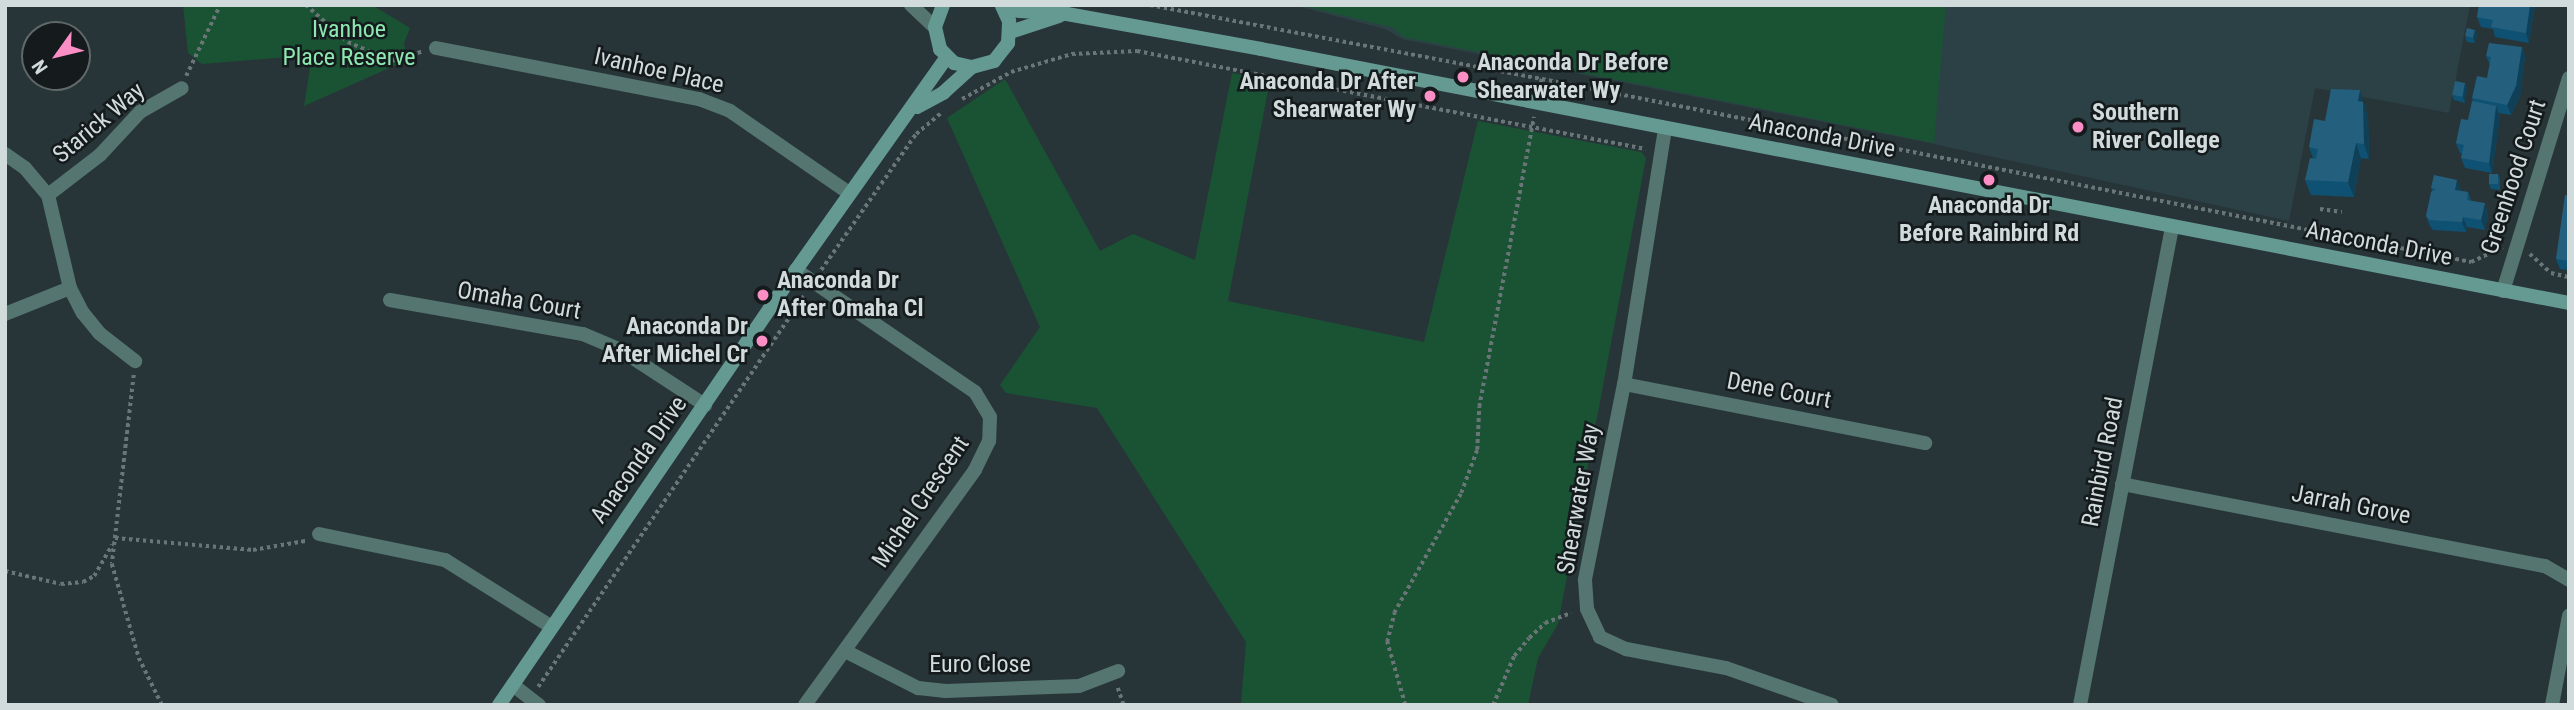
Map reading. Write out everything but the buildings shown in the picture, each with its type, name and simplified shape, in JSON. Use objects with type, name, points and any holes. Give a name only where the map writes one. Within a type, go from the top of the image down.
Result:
[{"type":"main road","points":[[943,5],[935,27],[947,57],[972,67]]},
{"type":"main road","name":"Anaconda Drive","points":[[916,107],[943,93],[972,67],[1002,53],[1010,32],[1003,8],[1067,14],[2569,303]]},
{"type":"main road","name":"Anaconda Drive","points":[[1010,32],[1067,14]]},
{"type":"main road","name":"Anaconda Drive","points":[[499,705],[849,193],[916,107],[947,57]]},
{"type":"street","points":[[911,5],[935,27]]},
{"type":"street","name":"Ivanhoe Place","points":[[436,48],[699,99],[730,111],[849,193]]},
{"type":"street","name":"Greenhood Court","points":[[2503,290],[2552,141],[2569,78]]},
{"type":"street","name":"Starick Way","points":[[48,195],[100,155],[141,112],[182,88]]},
{"type":"street","name":"Shearwater Way","points":[[1665,129],[1624,384],[1585,580],[1587,609],[1600,636],[1626,649],[1726,668],[1832,705]]},
{"type":"street","name":"Starick Way","points":[[5,154],[48,195],[70,288],[99,333],[135,361]]},
{"type":"street","name":"Rainbird Road","points":[[2080,705],[2172,227]]},
{"type":"street","name":"Michel Crescent","points":[[796,270],[975,392],[990,417],[989,441],[975,470],[847,652],[805,705]]},
{"type":"street","points":[[5,314],[70,288]]},
{"type":"street","name":"Omaha Court","points":[[390,300],[583,334],[619,349],[705,405]]},
{"type":"street","name":"Dene Court","points":[[1624,384],[1925,443]]},
{"type":"street","name":"Jarrah Grove","points":[[2122,484],[2545,566],[2569,580]]},
{"type":"street","points":[[319,534],[445,560],[552,627]]},
{"type":"street","points":[[2552,705],[2569,616]]},
{"type":"street","name":"Euro Close","points":[[847,652],[918,688],[946,691],[1079,687],[1118,671]]},
{"type":"street","points":[[513,685],[535,702]]},
{"type":"path","points":[[182,88],[220,5]]},
{"type":"path","points":[[306,5],[348,41],[390,61],[436,48]]},
{"type":"path","points":[[1150,5],[1542,79],[2471,262],[2497,246],[2536,256],[2551,273],[2569,277]]},
{"type":"path","points":[[535,702],[813,283],[916,134],[951,105],[1011,72],[1072,54],[1137,51],[1662,152]]},
{"type":"path","points":[[1405,705],[1387,642],[1394,613],[1461,493],[1477,450],[1479,407],[1542,79]]},
{"type":"path","points":[[2320,209],[2342,212]]},
{"type":"path","points":[[135,361],[112,564],[139,658],[162,705]]},
{"type":"path","points":[[114,538],[253,550],[296,544],[319,534]]},
{"type":"path","points":[[5,571],[61,584],[83,582],[100,568],[114,538]]},
{"type":"path","points":[[1493,705],[1514,656],[1528,638],[1557,616],[1587,609]]},
{"type":"shaded area","name":"Southern River College","points":[[1293,5],[2470,5],[2449,113],[2315,88],[2289,221],[1920,141],[1402,39],[1385,29]]},
{"type":"green space","name":"Ivanhoe Place Reserve","points":[[183,5],[372,5],[410,28],[404,43],[407,60],[304,106],[312,55],[202,64],[188,53]]},
{"type":"green space","points":[[1300,5],[1946,5],[1934,143],[1403,37],[1394,28]]},
{"type":"green space","points":[[1232,73],[1270,80],[1228,301],[1424,342],[1478,121],[1641,152],[1646,158],[1558,624],[1538,658],[1528,705],[1241,705],[1246,642],[1097,408],[1006,393],[1000,385],[1040,327],[947,118],[1005,79],[1100,251],[1133,234],[1195,260]]},
{"type":"place","name":"Anaconda Dr Before Shearwater Wy","points":[[1463,77]]},
{"type":"place","name":"Anaconda Dr After Shearwater Wy","points":[[1430,96]]},
{"type":"place","name":"Southern River College","points":[[2078,127]]},
{"type":"place","name":"Anaconda Dr Before Rainbird Rd","points":[[1989,180]]},
{"type":"place","name":"Anaconda Dr After Omaha Cl","points":[[763,295]]},
{"type":"place","name":"Anaconda Dr After Michel Cr","points":[[762,341]]}]
